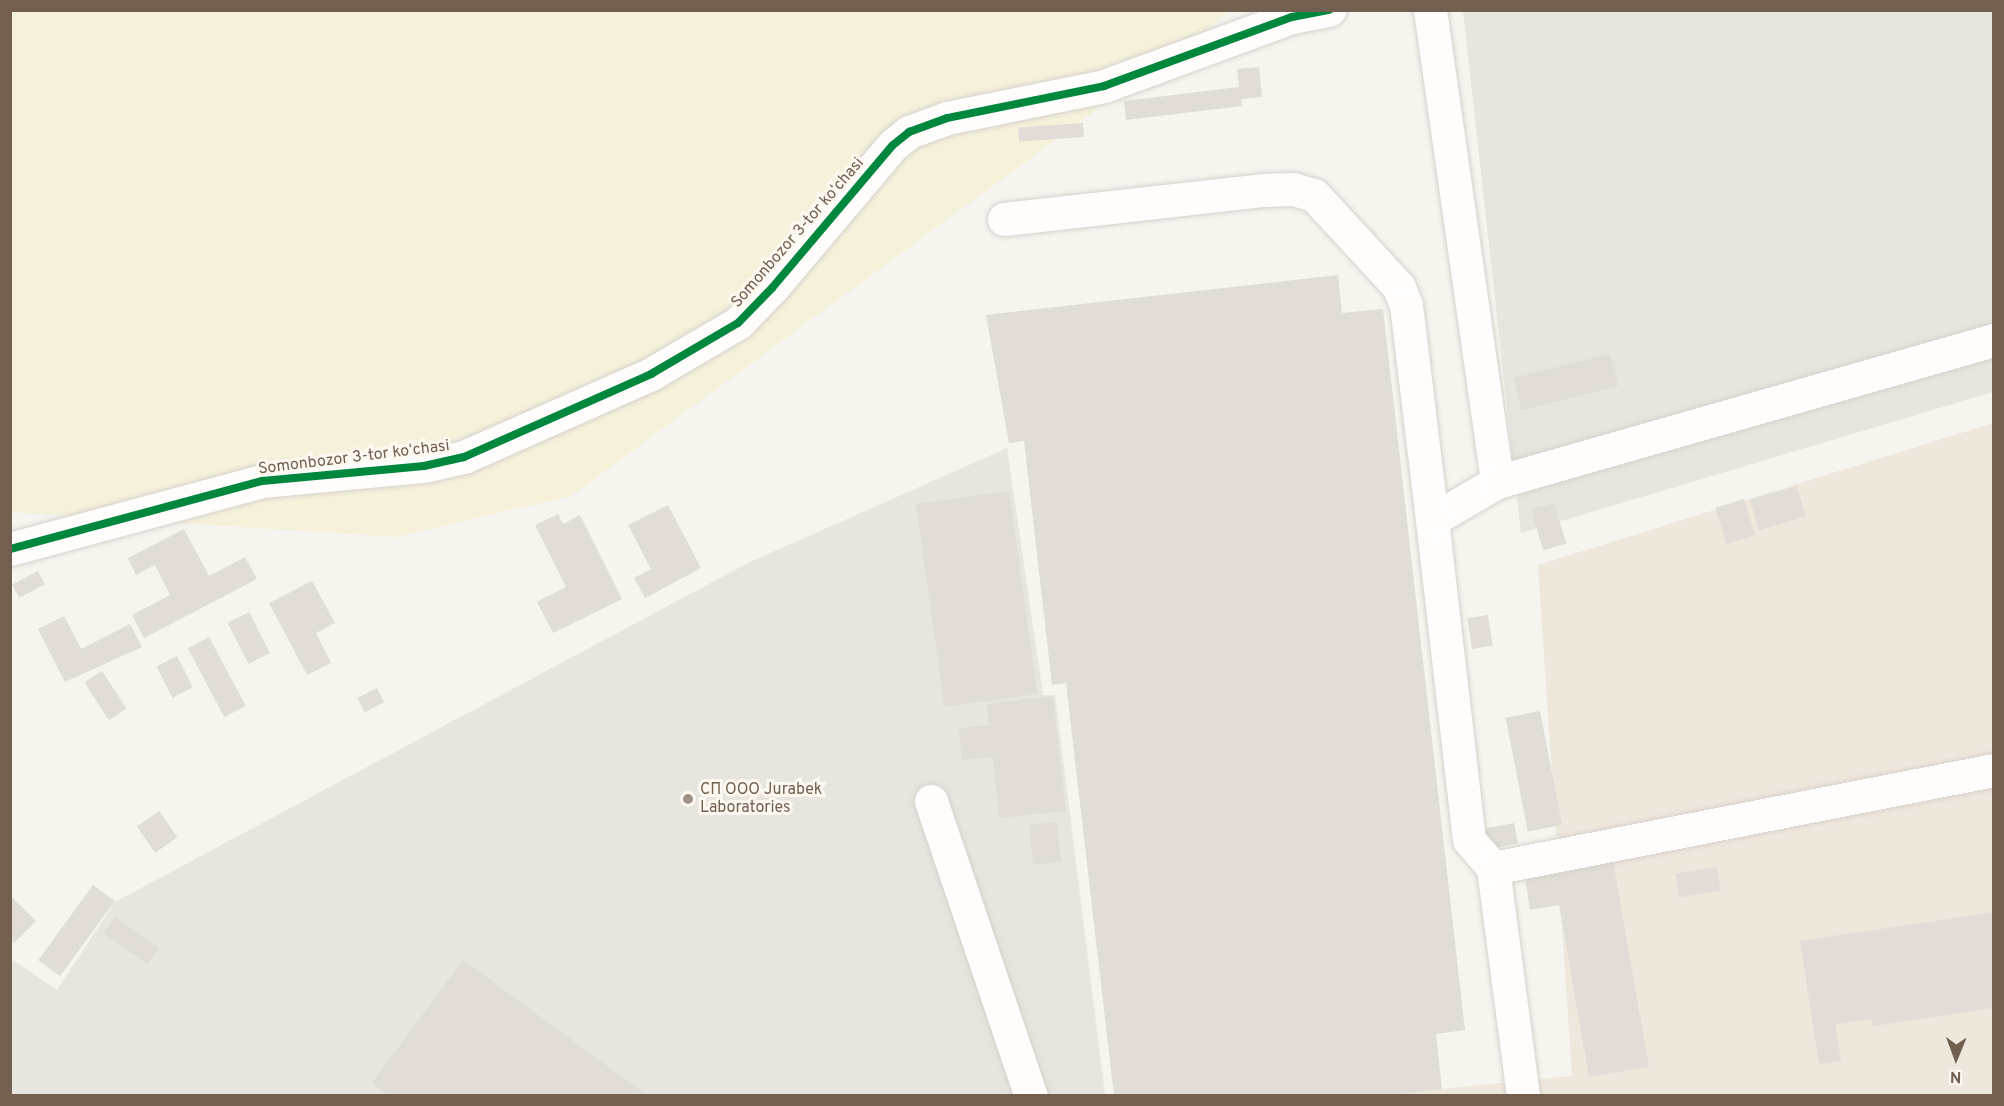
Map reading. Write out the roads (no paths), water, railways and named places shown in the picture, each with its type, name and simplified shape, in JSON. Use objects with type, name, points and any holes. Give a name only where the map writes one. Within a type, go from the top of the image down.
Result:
[{"type":"street","name":"Somonbozor 3-tor koʻchasi","points":[[10,549],[262,481],[424,466],[464,457],[651,374],[738,323],[772,288],[892,145],[909,132],[947,118],[1104,86],[1292,17],[1329,10]]},
{"type":"street","points":[[1430,10],[1497,482]]},
{"type":"street","points":[[1004,219],[1264,190],[1293,189],[1314,195],[1399,287],[1406,305],[1469,840],[1493,868],[1523,1095]]},
{"type":"street","points":[[1432,520],[1497,482],[1994,340]]},
{"type":"street","points":[[1493,868],[1994,770]]},
{"type":"street","points":[[931,801],[1031,1095]]},
{"type":"place","name":"СП ООО Jurabek Laboratories","points":[[688,799]]}]
